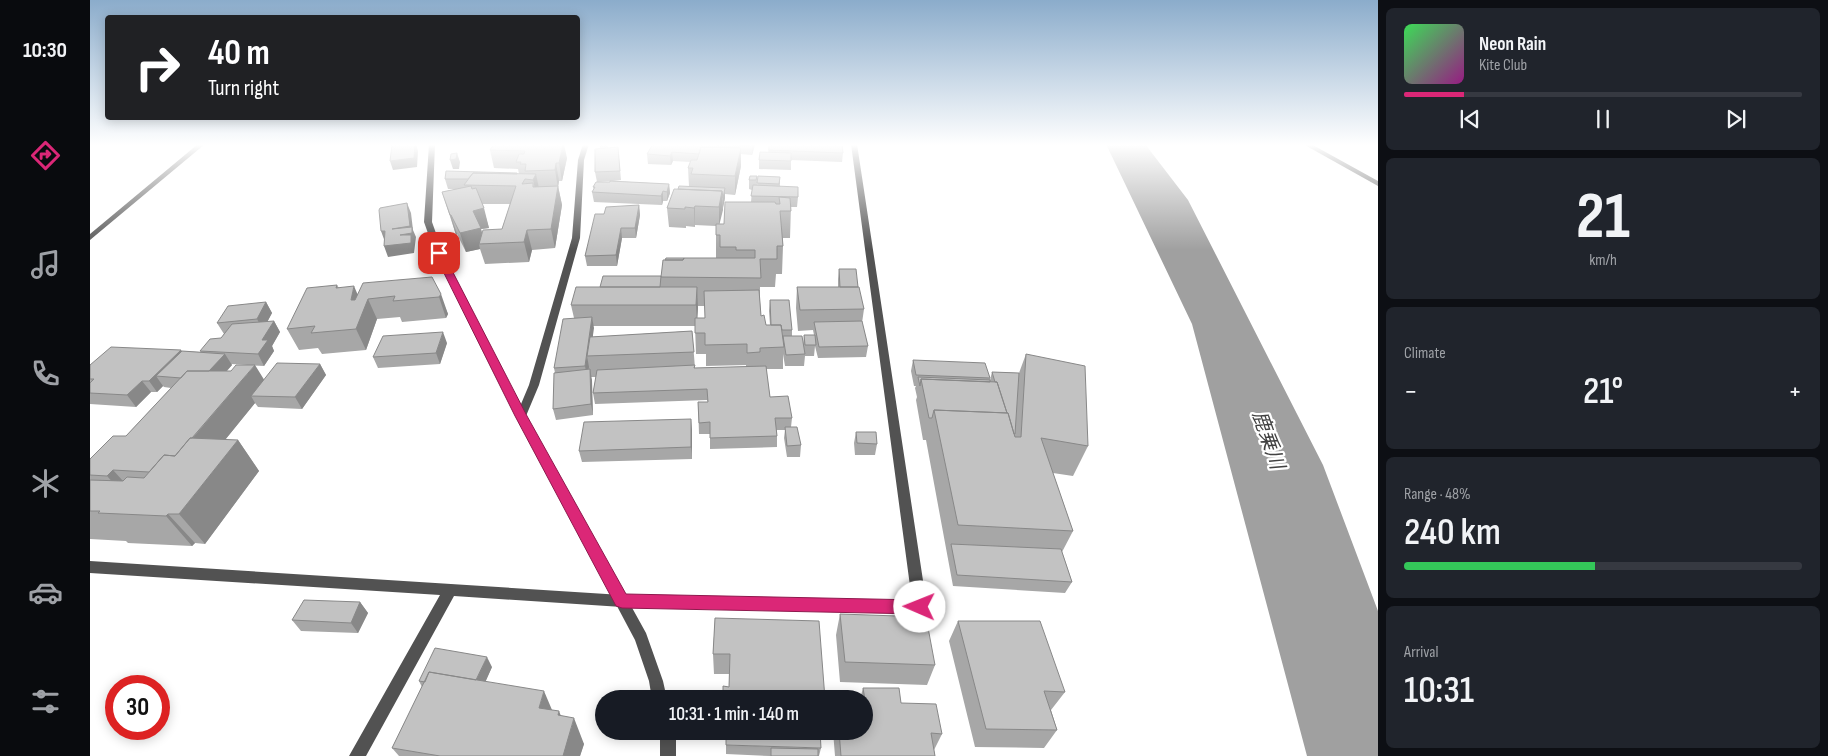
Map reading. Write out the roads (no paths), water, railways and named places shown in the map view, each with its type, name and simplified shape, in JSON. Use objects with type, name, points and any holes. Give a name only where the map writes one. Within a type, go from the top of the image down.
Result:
[{"type":"street","points":[[90,238],[160,179]]},
{"type":"street","points":[[430,179],[428,222],[439,253],[521,416],[641,638],[658,690]]},
{"type":"street","points":[[521,416],[534,385],[576,238],[580,179]]},
{"type":"street","points":[[90,567],[622,601],[920,607],[859,179]]},
{"type":"street","points":[[356,756],[450,590]]},
{"type":"street","points":[[668,740],[668,756]]},
{"type":"water","name":"鹿乗川","points":[[1123,179],[1172,179],[1188,200],[1323,465],[1378,611],[1378,756],[1307,756],[1192,324]]}]
